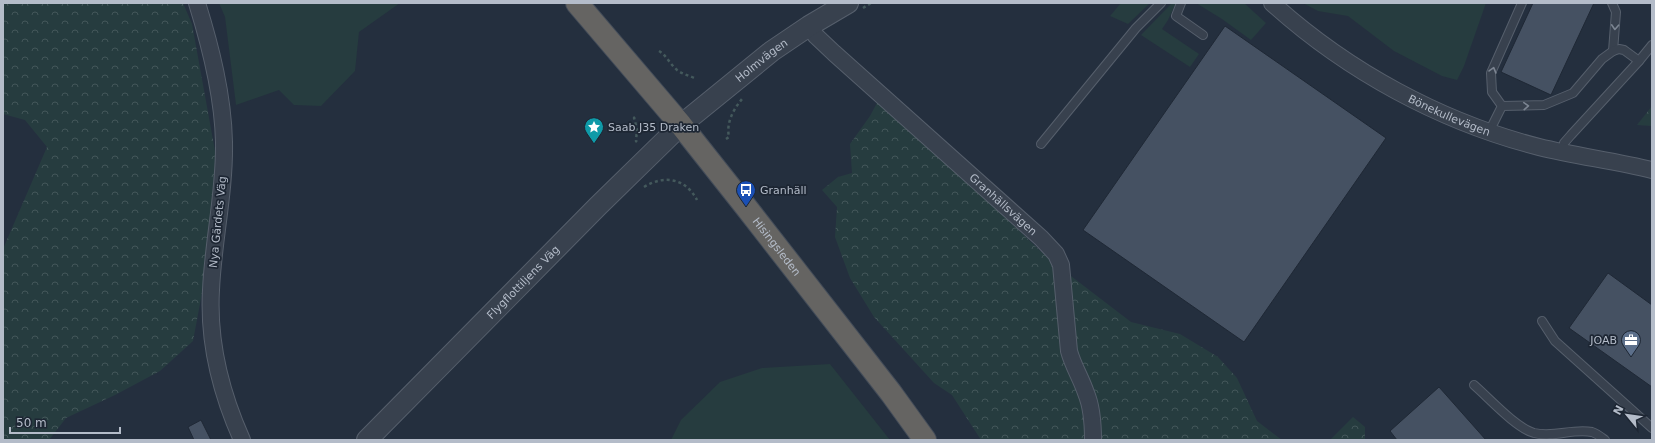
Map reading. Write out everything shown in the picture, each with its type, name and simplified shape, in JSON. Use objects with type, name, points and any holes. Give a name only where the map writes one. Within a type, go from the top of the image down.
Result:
[{"type":"highway","name":"Hisingsleden","points":[[577,3],[681,125],[824,307],[925,440]]},
{"type":"street","name":"Nya Gärdets Väg","points":[[197,3],[212,52],[221,106],[224,142],[223,190],[210,291],[211,321],[215,357],[222,390],[242,440]]},
{"type":"street","name":"Holmvägen","points":[[681,125],[772,51],[809,26],[848,3]]},
{"type":"street","name":"Bönekullevägen","points":[[1272,3],[1299,27],[1350,63],[1435,110],[1489,132],[1562,152],[1652,170]]},
{"type":"street","name":"Granhällsvägen","points":[[809,26],[816,36],[834,53],[1041,238],[1056,254],[1062,271],[1069,352],[1073,365],[1086,392],[1090,408],[1093,440]]},
{"type":"street","name":"Flygflottiljens Väg","points":[[367,440],[598,206],[681,125]]},
{"type":"lane","points":[[1041,144],[1136,28],[1161,3]]},
{"type":"lane","points":[[1182,3],[1176,16],[1204,35]]},
{"type":"lane","points":[[1502,106],[1492,92],[1491,73],[1522,3]]},
{"type":"lane","points":[[1612,3],[1616,12],[1613,51]]},
{"type":"lane","points":[[1562,152],[1564,143],[1652,45]]},
{"type":"lane","points":[[1502,106],[1544,105],[1573,93],[1602,59],[1613,51],[1619,49],[1624,50],[1639,61]]},
{"type":"lane","points":[[1489,132],[1502,106]]},
{"type":"lane","points":[[1542,321],[1555,341],[1652,428]]},
{"type":"lane","points":[[1474,385],[1517,424],[1533,433],[1552,435],[1576,432],[1593,432],[1605,440]]},
{"type":"path","points":[[659,51],[663,53],[675,68],[684,76],[694,78]]},
{"type":"path","points":[[635,118],[637,142]]},
{"type":"path","points":[[726,140],[729,137]]},
{"type":"path","points":[[641,190],[651,183],[671,179],[684,184],[697,200]]},
{"type":"green space","points":[[3,3],[183,3],[192,24],[215,151],[214,229],[193,341],[160,371],[115,395],[66,418],[49,440],[3,440],[3,249],[47,147],[25,120],[3,114]]},
{"type":"green space","points":[[219,3],[400,3],[359,32],[355,71],[321,106],[294,105],[279,90],[236,105],[225,17]]},
{"type":"green space","points":[[1121,3],[1150,3],[1128,24],[1110,16]]},
{"type":"green space","points":[[1172,3],[1176,3],[1162,29],[1199,54],[1190,67],[1141,35]]},
{"type":"green space","points":[[1196,3],[1244,3],[1266,23],[1251,40],[1222,19]]},
{"type":"green space","points":[[1303,3],[1486,3],[1464,66],[1457,80],[1442,76],[1394,51],[1348,16],[1318,11]]},
{"type":"green space","points":[[878,101],[901,119],[1050,260],[1131,322],[1180,334],[1218,357],[1237,378],[1257,421],[1282,440],[981,440],[952,395],[934,383],[874,317],[850,278],[835,237],[837,207],[822,190],[838,177],[852,173],[850,144],[870,116]]},
{"type":"green space","points":[[1652,106],[1652,126],[1637,125]]},
{"type":"green space","points":[[830,364],[890,440],[671,440],[681,420],[720,382],[762,368]]},
{"type":"green space","points":[[1353,417],[1365,427],[1365,440],[1330,440]]},
{"type":"building","points":[[1533,3],[1594,3],[1551,95],[1501,72]]},
{"type":"building","points":[[1225,26],[1386,138],[1244,342],[1083,230]]},
{"type":"building","name":"JOAB","points":[[1608,273],[1652,305],[1652,387],[1569,328]]},
{"type":"building","points":[[1439,387],[1486,440],[1397,440],[1390,431]]},
{"type":"building","points":[[201,420],[211,440],[194,440],[188,427]]},
{"type":"place","name":"Saab J35 Draken","points":[[594,144]]},
{"type":"place","name":"Granhäll","points":[[746,207]]},
{"type":"place","name":"JOAB","points":[[1631,357]]}]
